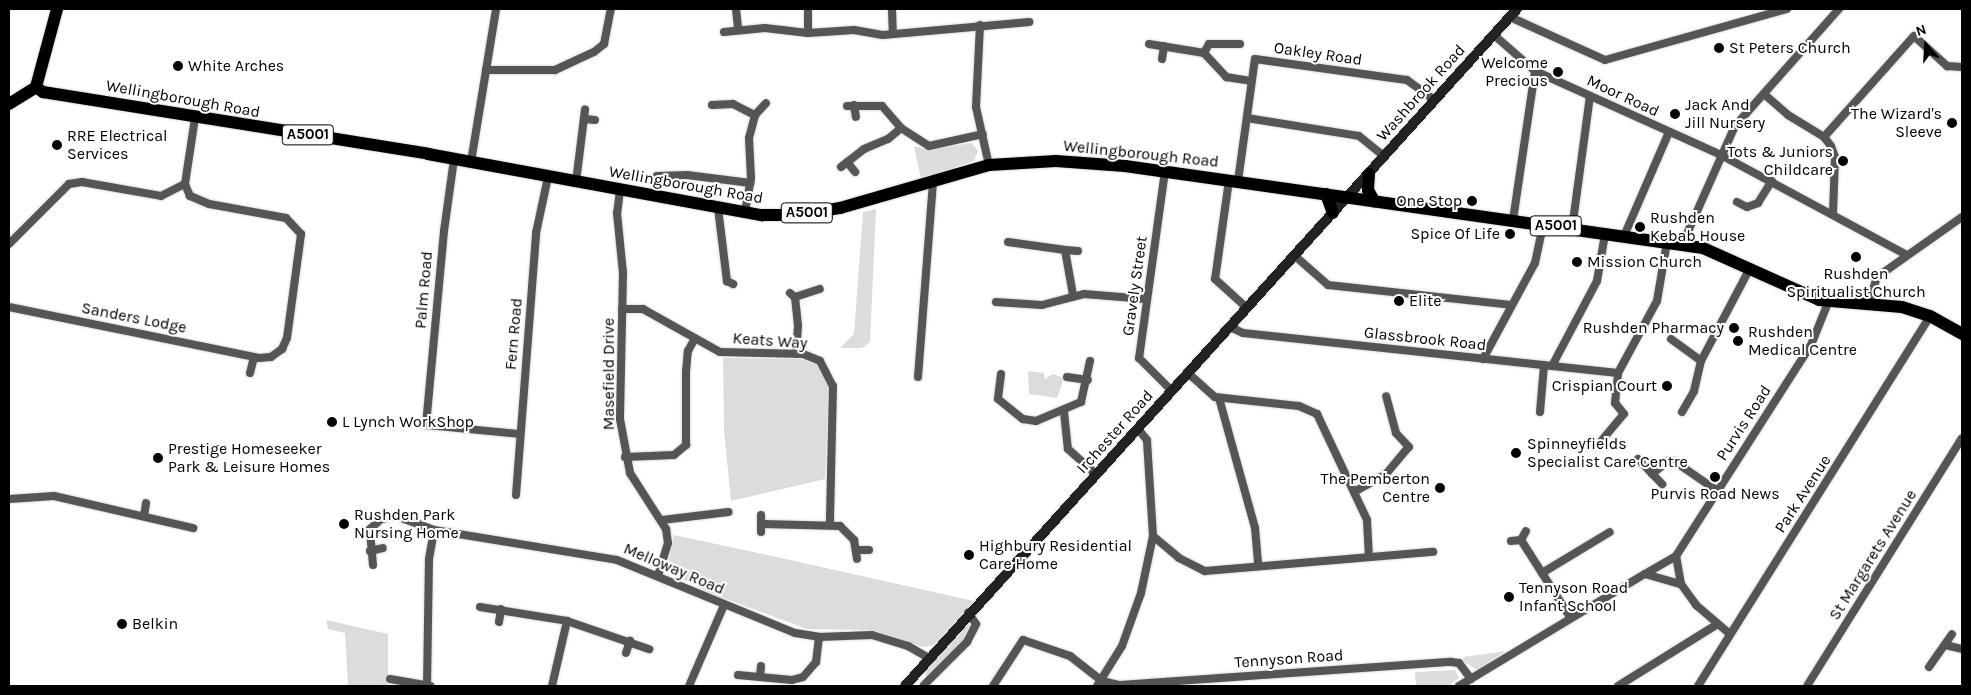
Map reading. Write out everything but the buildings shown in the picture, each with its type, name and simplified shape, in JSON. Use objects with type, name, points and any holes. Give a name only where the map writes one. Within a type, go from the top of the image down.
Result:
[{"type":"main road","points":[[9,104],[45,83],[47,54],[57,9]]},
{"type":"main road","name":"Washbrook Road","points":[[1347,197],[1517,9]]},
{"type":"main road","name":"Wellingborough Road","points":[[45,83],[70,94],[195,118],[454,159],[718,208],[777,216],[819,211],[885,196],[932,180],[989,165],[1075,162],[1165,171],[1667,242],[1712,251],[1828,303],[1869,303],[1930,316],[1962,334]]},
{"type":"main road","points":[[1369,174],[1368,190],[1374,201]]},
{"type":"main road","points":[[1326,194],[1333,214]]},
{"type":"main road","name":"Irchester Road","points":[[905,686],[968,612],[1140,430],[1172,391],[1347,197]]},
{"type":"street","points":[[471,162],[496,9]]},
{"type":"street","points":[[486,70],[555,70],[594,52],[604,44],[611,9]]},
{"type":"street","points":[[736,9],[738,29]]},
{"type":"street","points":[[808,9],[808,33]]},
{"type":"street","points":[[892,9],[893,34]]},
{"type":"street","points":[[1510,17],[1605,60],[1787,9]]},
{"type":"street","points":[[1682,245],[1735,126],[1839,9]]},
{"type":"street","points":[[724,32],[738,29],[808,33],[854,30],[893,34],[1028,22]]},
{"type":"street","points":[[980,25],[976,107],[989,165]]},
{"type":"street","name":"Moor Road","points":[[1494,35],[1535,71],[1772,180],[1907,255]]},
{"type":"street","points":[[1824,137],[1914,36],[1947,66],[1962,67]]},
{"type":"street","points":[[1149,44],[1204,53],[1226,77],[1251,82]]},
{"type":"street","points":[[1204,53],[1209,44],[1240,44]]},
{"type":"street","points":[[1162,59],[1164,46]]},
{"type":"street","name":"Oakley Road","points":[[1247,308],[1215,279],[1247,118],[1255,59],[1408,80],[1435,100]]},
{"type":"street","points":[[1512,220],[1535,71]]},
{"type":"street","points":[[1764,94],[1788,115],[1824,137],[1834,157],[1833,214]]},
{"type":"street","points":[[1572,229],[1590,96]]},
{"type":"street","points":[[745,212],[751,184],[750,138],[755,115],[766,103]]},
{"type":"street","points":[[711,105],[733,104],[755,115]]},
{"type":"street","points":[[856,117],[850,106],[882,106],[900,128],[919,143],[936,146],[983,134]]},
{"type":"street","points":[[576,182],[585,110]]},
{"type":"street","points":[[9,244],[69,184],[82,182],[161,196],[185,184],[195,118]]},
{"type":"street","points":[[1247,118],[1359,136],[1384,156]]},
{"type":"street","points":[[584,119],[594,120]]},
{"type":"street","points":[[855,172],[844,165],[900,128]]},
{"type":"street","points":[[1624,236],[1669,132]]},
{"type":"street","name":"Palm Road","points":[[454,159],[444,231],[426,424],[520,434]]},
{"type":"street","name":"Gravely Street","points":[[1165,171],[1139,360],[1172,391]]},
{"type":"street","points":[[657,176],[688,172],[751,184]]},
{"type":"street","name":"Fern Road","points":[[516,495],[536,233],[548,177]]},
{"type":"street","points":[[918,377],[932,180]]},
{"type":"street","points":[[1737,202],[1747,207],[1758,203],[1772,180]]},
{"type":"street","name":"Sanders Lodge","points":[[9,307],[254,357],[271,357],[284,344],[301,234],[286,218],[195,200],[185,184]]},
{"type":"street","name":"Masefield Drive","points":[[620,190],[622,309],[620,418],[625,457],[634,481],[662,520],[668,543],[658,575]]},
{"type":"street","points":[[718,208],[727,281],[733,284]]},
{"type":"street","points":[[1869,303],[1873,281],[1962,217]]},
{"type":"street","points":[[1483,359],[1535,263],[1543,225]]},
{"type":"street","points":[[1540,412],[1548,366],[1597,282],[1606,234]]},
{"type":"street","points":[[1008,242],[1023,239],[1065,250],[1078,251]]},
{"type":"street","points":[[1602,440],[1624,414],[1615,403],[1618,373],[1657,301],[1667,242]]},
{"type":"street","points":[[1065,250],[1073,295]]},
{"type":"street","points":[[1295,256],[1328,285],[1511,305]]},
{"type":"street","points":[[1682,412],[1694,390],[1701,361],[1750,268]]},
{"type":"street","points":[[796,354],[798,326],[792,295],[820,289]]},
{"type":"street","points":[[996,302],[1042,305],[1073,295],[1146,299]]},
{"type":"street","points":[[1006,312],[1007,303]]},
{"type":"street","name":"Purvis Road","points":[[1459,686],[1570,617],[1676,556],[1716,490],[1811,345],[1828,303]]},
{"type":"street","name":"Keats Way","points":[[622,309],[643,310],[694,340],[720,352],[796,354],[820,361],[833,386],[830,523]]},
{"type":"street","name":"Park Avenue","points":[[1698,686],[1930,316]]},
{"type":"street","name":"Glassbrook Road","points":[[1230,327],[1243,333],[1618,373]]},
{"type":"street","points":[[1672,339],[1701,361]]},
{"type":"street","points":[[625,457],[674,455],[686,445],[686,372],[688,351],[694,340]]},
{"type":"street","points":[[250,373],[254,357]]},
{"type":"street","points":[[1000,374],[998,399],[1023,419],[1036,421],[1064,412],[1081,402],[1088,380],[1090,361]]},
{"type":"street","points":[[1188,373],[1219,398],[1299,406],[1312,411],[1323,423],[1367,520],[1369,557]]},
{"type":"street","points":[[1068,377],[1088,380]]},
{"type":"street","points":[[1386,396],[1396,433],[1409,447]]},
{"type":"street","points":[[1219,398],[1254,528],[1258,566]]},
{"type":"street","points":[[1064,412],[1068,448],[1097,475]]},
{"type":"street","points":[[993,686],[1023,640],[1070,656],[1099,684],[1122,646],[1138,602],[1153,536],[1147,440],[1140,430]]},
{"type":"street","name":"St Margarets Avenue","points":[[1807,686],[1962,438]]},
{"type":"street","points":[[1354,492],[1386,474],[1415,440]]},
{"type":"street","points":[[1638,459],[1662,484]]},
{"type":"street","points":[[1652,474],[1668,461],[1674,461],[1716,490]]},
{"type":"street","points":[[9,499],[54,496],[193,528]]},
{"type":"street","points":[[144,516],[146,503]]},
{"type":"street","points":[[662,520],[729,512]]},
{"type":"street","points":[[761,515],[762,528],[830,523],[847,530],[857,550],[857,559]]},
{"type":"street","name":"Melloway Road","points":[[373,565],[370,551],[370,529],[385,517],[396,516],[434,530],[579,551],[617,560],[658,575],[724,605],[795,633],[819,637],[872,635],[908,646],[929,658]]},
{"type":"street","points":[[390,679],[429,686],[429,559],[434,530]]},
{"type":"street","points":[[1522,540],[1526,531]]},
{"type":"street","points":[[1542,573],[1610,532]]},
{"type":"street","points":[[1153,536],[1198,570],[1433,552]]},
{"type":"street","points":[[1511,541],[1522,540]]},
{"type":"street","points":[[1522,540],[1570,617]]},
{"type":"street","points":[[370,551],[383,548]]},
{"type":"street","points":[[857,550],[869,550]]},
{"type":"street","points":[[1676,556],[1681,584],[1716,626],[1730,634]]},
{"type":"street","points":[[1645,574],[1681,584]]},
{"type":"street","points":[[689,686],[724,605]]},
{"type":"street","points":[[480,607],[567,621],[649,649]]},
{"type":"street","points":[[499,622],[501,609]]},
{"type":"street","points":[[918,672],[924,686],[968,642],[976,624],[968,612]]},
{"type":"street","points":[[552,686],[567,621]]},
{"type":"street","points":[[1618,686],[1716,626]]},
{"type":"street","points":[[1929,667],[1952,634]]},
{"type":"street","points":[[738,674],[792,680],[807,674],[816,662],[819,637]]},
{"type":"street","points":[[626,653],[630,642]]},
{"type":"street","points":[[1945,645],[1962,649]]},
{"type":"street","name":"Tennyson Road","points":[[1099,684],[1203,683],[1451,662],[1459,663],[1471,679]]},
{"type":"street","points":[[760,677],[761,666]]},
{"type":"shaded area","points":[[972,143],[978,151],[974,161],[921,179],[914,146],[929,150]]},
{"type":"shaded area","points":[[876,209],[870,342],[862,348],[840,348],[854,334],[863,212]]},
{"type":"shaded area","points":[[723,358],[800,359],[815,364],[826,376],[829,387],[825,479],[731,501],[724,430]]},
{"type":"shaded area","points":[[1028,371],[1044,373],[1045,379],[1053,374],[1064,378],[1057,398],[1029,394]]},
{"type":"shaded area","points":[[674,535],[974,601],[934,645],[924,647],[872,630],[807,629],[708,592],[671,573],[668,564]]},
{"type":"shaded area","points":[[326,620],[388,634],[388,686],[348,686],[345,633],[328,629]]},
{"type":"shaded area","points":[[967,624],[972,627],[960,648],[926,677],[925,671]]},
{"type":"shaded area","points":[[1506,651],[1477,670],[1463,661],[1464,657]]},
{"type":"shaded area","points":[[1455,670],[1459,678],[1448,686],[1416,686],[1415,672]]},
{"type":"place","name":"St Peters Church","points":[[1719,48]]},
{"type":"place","name":"White Arches","points":[[178,66]]},
{"type":"place","name":"Welcome Precious","points":[[1558,72]]},
{"type":"place","name":"Jack And Jill Nursery","points":[[1675,114]]},
{"type":"place","name":"The Wizard's Sleeve","points":[[1952,123]]},
{"type":"place","name":"RRE Electrical Services","points":[[57,145]]},
{"type":"place","name":"Tots & Juniors Childcare","points":[[1843,161]]},
{"type":"place","name":"One Stop","points":[[1472,201]]},
{"type":"place","name":"Rushden Kebab House","points":[[1640,227]]},
{"type":"place","name":"Spice Of Life","points":[[1510,234]]},
{"type":"place","name":"Rushden Spiritualist Church","points":[[1856,257]]},
{"type":"place","name":"Mission Church","points":[[1577,262]]},
{"type":"place","name":"Elite","points":[[1399,301]]},
{"type":"place","name":"Rushden Pharmacy","points":[[1734,328]]},
{"type":"place","name":"Rushden Medical Centre","points":[[1738,341]]},
{"type":"place","name":"Crispian Court","points":[[1667,386]]},
{"type":"place","name":"L Lynch WorkShop","points":[[332,422]]},
{"type":"place","name":"Spinneyfields Specialist Care Centre","points":[[1516,453]]},
{"type":"place","name":"Prestige Homeseeker Park & Leisure Homes","points":[[158,458]]},
{"type":"place","name":"Purvis Road News","points":[[1715,477]]},
{"type":"place","name":"The Pemberton Centre","points":[[1440,488]]},
{"type":"place","name":"Rushden Park Nursing Home","points":[[344,524]]},
{"type":"place","name":"Highbury Residential Care Home","points":[[969,555]]},
{"type":"place","name":"Tennyson Road Infant School","points":[[1509,597]]},
{"type":"place","name":"Belkin","points":[[122,624]]}]
